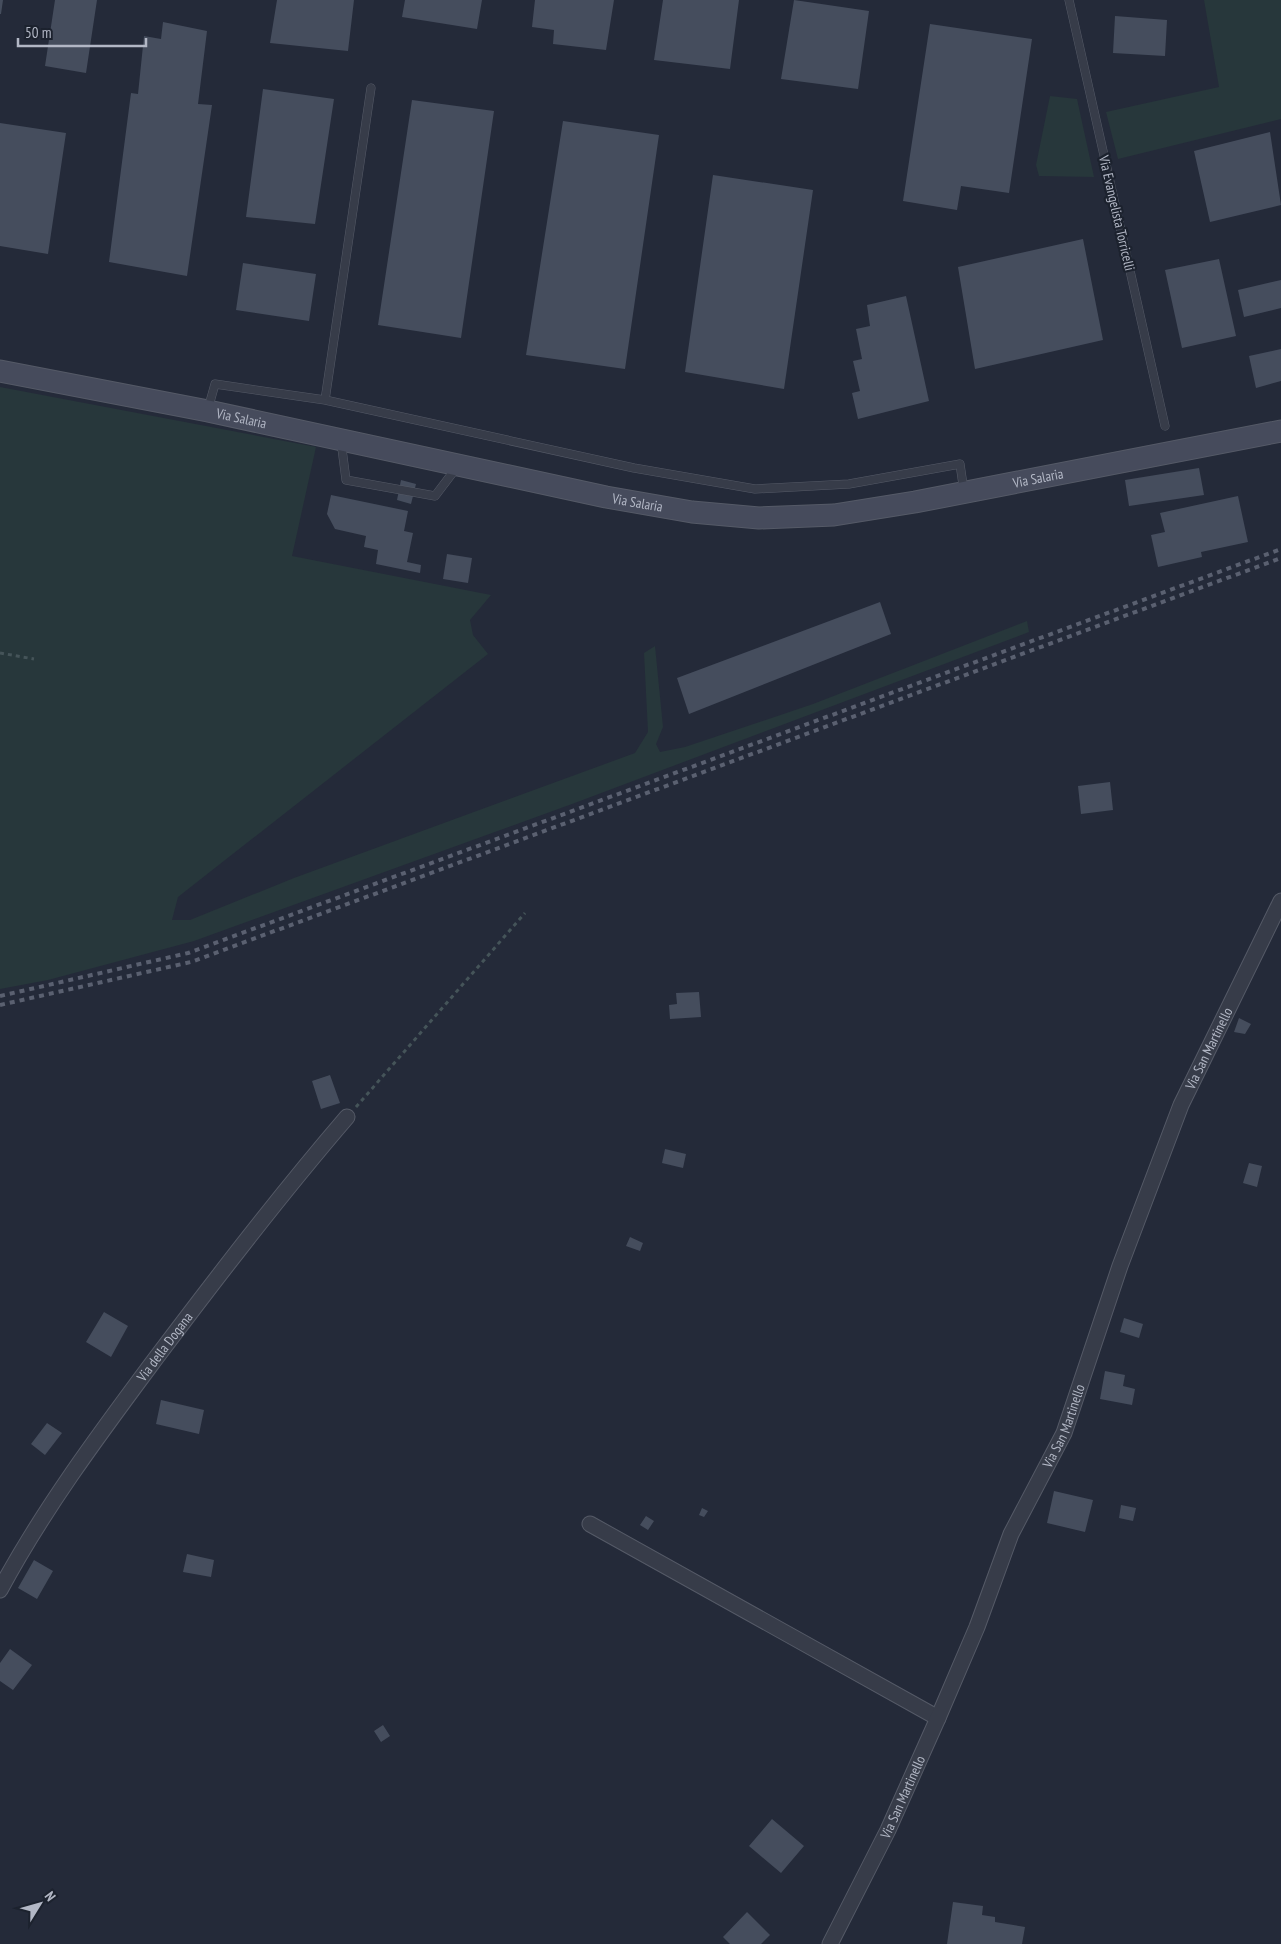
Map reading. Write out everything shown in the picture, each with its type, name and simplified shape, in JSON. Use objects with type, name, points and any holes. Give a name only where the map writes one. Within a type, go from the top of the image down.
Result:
[{"type":"main road","name":"Via Salaria","points":[[0,371],[73,383],[208,410],[606,497],[692,512],[758,518],[834,515],[1281,432]]},
{"type":"street","name":"Via San Martinello","points":[[830,1944],[888,1830],[977,1627],[1012,1534],[1070,1419],[1120,1266],[1181,1105],[1281,901]]},
{"type":"street","name":"Via della Dogana","points":[[0,1590],[59,1494],[125,1400],[249,1235],[347,1117]]},
{"type":"street","points":[[590,1524],[938,1718]]},
{"type":"lane","name":"Via Evangelista Torricelli","points":[[1070,0],[1165,426]]},
{"type":"lane","points":[[325,400],[371,88]]},
{"type":"lane","points":[[208,410],[215,384],[325,400],[634,468],[755,489],[849,484],[960,464],[964,492]]},
{"type":"lane","points":[[341,439],[346,480],[434,496],[460,464]]},
{"type":"path","points":[[0,653],[34,659]]},
{"type":"path","points":[[347,1117],[525,913]]},
{"type":"shaded area","points":[[1204,0],[1281,0],[1281,119],[1118,159],[1106,112],[1219,87]]},
{"type":"shaded area","points":[[1050,96],[1077,99],[1094,177],[1039,176],[1036,165]]},
{"type":"shaded area","points":[[0,387],[316,447],[292,556],[491,595],[470,620],[473,635],[488,654],[178,897],[172,920],[190,920],[294,878],[635,753],[648,732],[644,653],[655,646],[663,727],[656,744],[660,752],[685,747],[813,704],[1027,621],[1029,632],[572,804],[194,941],[48,980],[0,989]]},
{"type":"building","points":[[0,0],[3,0],[1,14],[0,14]]},
{"type":"building","points":[[55,0],[97,0],[86,73],[45,66]]},
{"type":"building","points":[[277,0],[354,0],[348,51],[270,43]]},
{"type":"building","points":[[405,0],[482,0],[477,29],[402,17]]},
{"type":"building","points":[[535,0],[614,0],[606,50],[553,44],[554,30],[532,27]]},
{"type":"building","points":[[663,0],[739,0],[730,69],[654,60]]},
{"type":"building","points":[[794,0],[869,11],[858,89],[781,79]]},
{"type":"building","points":[[1115,16],[1167,20],[1165,56],[1113,53]]},
{"type":"building","points":[[163,22],[207,31],[198,104],[212,105],[187,276],[109,262],[131,93],[138,94],[144,36],[161,39]]},
{"type":"building","points":[[930,24],[1032,39],[1009,193],[961,186],[957,210],[903,201]]},
{"type":"building","points":[[263,89],[334,99],[315,224],[246,217]]},
{"type":"building","points":[[412,100],[494,111],[461,338],[378,325]]},
{"type":"building","points":[[563,121],[659,135],[625,369],[526,355]]},
{"type":"building","points":[[0,123],[66,133],[48,254],[0,246]]},
{"type":"building","points":[[1270,132],[1281,205],[1210,222],[1194,151]]},
{"type":"building","points":[[713,175],[813,190],[784,389],[685,372]]},
{"type":"building","points":[[1083,239],[1103,340],[975,369],[958,267]]},
{"type":"building","points":[[1219,259],[1236,336],[1182,348],[1165,270]]},
{"type":"building","points":[[243,263],[316,274],[309,321],[236,310]]},
{"type":"building","points":[[1281,280],[1281,308],[1244,317],[1238,290]]},
{"type":"building","points":[[906,296],[929,401],[858,419],[852,393],[860,391],[853,361],[862,359],[856,329],[870,326],[867,305]]},
{"type":"building","points":[[1281,349],[1281,381],[1256,388],[1249,356]]},
{"type":"building","points":[[1199,468],[1204,495],[1129,506],[1125,480]]},
{"type":"building","points":[[401,480],[416,484],[411,504],[397,500]]},
{"type":"building","points":[[331,495],[408,511],[404,531],[413,533],[407,562],[421,565],[420,573],[376,564],[378,550],[364,547],[366,536],[335,529],[327,514]]},
{"type":"building","points":[[1238,496],[1248,542],[1201,552],[1202,557],[1158,567],[1151,535],[1165,532],[1160,513]]},
{"type":"building","points":[[447,554],[472,558],[468,583],[443,579]]},
{"type":"building","points":[[880,602],[891,634],[689,714],[677,678]]},
{"type":"building","points":[[1110,782],[1113,810],[1081,814],[1078,786]]},
{"type":"building","points":[[699,992],[701,1017],[670,1019],[669,1005],[677,1004],[676,993]]},
{"type":"building","points":[[1239,1018],[1251,1024],[1245,1034],[1234,1032]]},
{"type":"building","points":[[330,1075],[340,1103],[321,1109],[312,1081]]},
{"type":"building","points":[[665,1149],[686,1154],[683,1168],[662,1163]]},
{"type":"building","points":[[1249,1163],[1262,1166],[1257,1187],[1243,1183]]},
{"type":"building","points":[[630,1237],[643,1243],[640,1251],[626,1246]]},
{"type":"building","points":[[104,1312],[128,1326],[111,1357],[86,1342]]},
{"type":"building","points":[[1124,1318],[1143,1324],[1139,1338],[1120,1332]]},
{"type":"building","points":[[1105,1371],[1125,1375],[1123,1386],[1135,1389],[1132,1405],[1100,1399]]},
{"type":"building","points":[[161,1400],[204,1410],[199,1434],[156,1424]]},
{"type":"building","points":[[47,1423],[62,1433],[45,1455],[31,1444]]},
{"type":"building","points":[[1054,1491],[1093,1500],[1085,1532],[1047,1523]]},
{"type":"building","points":[[1121,1505],[1136,1508],[1133,1521],[1119,1518]]},
{"type":"building","points":[[702,1508],[708,1511],[704,1517],[699,1515]]},
{"type":"building","points":[[646,1516],[654,1521],[648,1530],[640,1525]]},
{"type":"building","points":[[187,1554],[214,1560],[211,1577],[183,1572]]},
{"type":"building","points":[[34,1560],[53,1571],[37,1599],[18,1588]]},
{"type":"building","points":[[10,1649],[32,1665],[13,1690],[0,1681],[0,1663]]},
{"type":"building","points":[[383,1725],[390,1736],[381,1742],[374,1731]]},
{"type":"building","points":[[772,1819],[804,1846],[781,1873],[749,1846]]},
{"type":"building","points":[[953,1902],[983,1906],[982,1915],[995,1917],[995,1922],[1025,1927],[1022,1944],[947,1944]]},
{"type":"building","points":[[747,1912],[770,1935],[761,1944],[730,1944],[723,1937]]},
{"type":"railway","points":[[0,996],[188,953],[1281,549]]},
{"type":"railway","points":[[0,1005],[191,962],[1281,558]]}]
